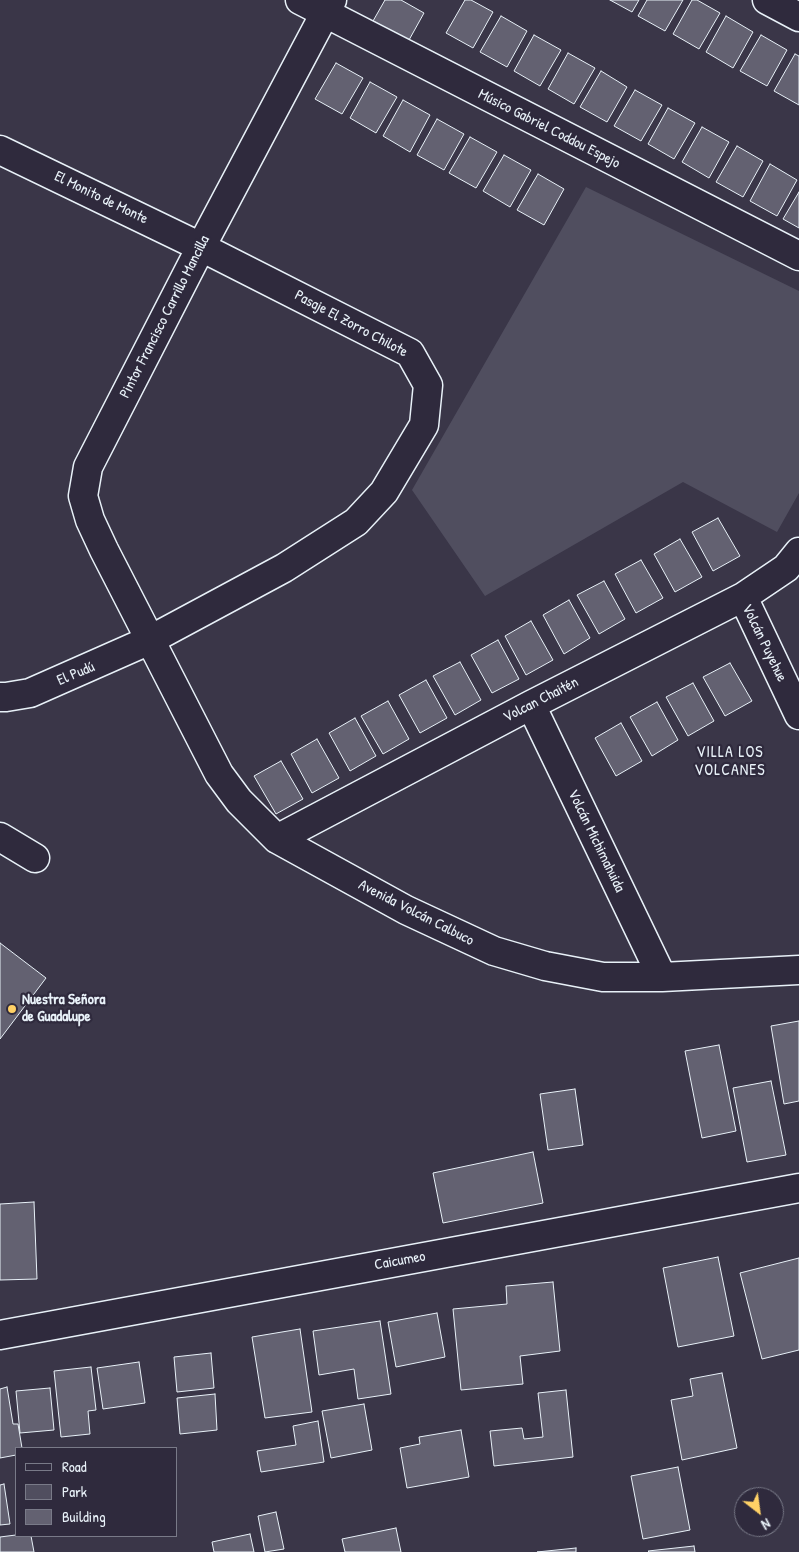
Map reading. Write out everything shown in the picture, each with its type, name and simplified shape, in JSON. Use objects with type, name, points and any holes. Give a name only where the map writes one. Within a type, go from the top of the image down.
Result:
[{"type":"street","name":"Músico Gabriel Coddou Espejo","points":[[300,0],[328,6],[799,256]]},
{"type":"street","points":[[768,0],[799,17]]},
{"type":"street","name":"Pintor Francisco Carrillo Mancilla","points":[[150,640],[90,520],[82,496],[88,467],[328,6]]},
{"type":"street","name":"El Monito de Monte","points":[[0,150],[202,247]]},
{"type":"street","name":"Pasaje El Zorro Chilote","points":[[150,640],[284,568],[356,522],[384,492],[424,425],[428,385],[410,353],[202,247]]},
{"type":"street","name":"Volcan Chaitén","points":[[277,838],[743,597],[786,568],[799,552]]},
{"type":"street","name":"Volcán Puyehue","points":[[743,597],[799,715]]},
{"type":"street","name":"El Pudú","points":[[0,697],[30,693],[150,640]]},
{"type":"street","name":"Avenida Volcán Calbuco","points":[[150,640],[219,774],[239,801],[277,838],[406,910],[494,951],[545,966],[603,977],[662,977],[799,970]]},
{"type":"street","name":"Volcán Michimahuida","points":[[531,705],[662,977]]},
{"type":"street","points":[[0,837],[35,858]]},
{"type":"street","name":"Caicumeo","points":[[0,1335],[799,1188]]},
{"type":"green space","points":[[586,187],[799,291],[799,493],[777,532],[683,482],[485,596],[412,490]]},
{"type":"building","points":[[385,0],[401,0],[424,13],[409,40],[373,21]]},
{"type":"building","points":[[465,0],[471,0],[493,12],[473,48],[446,33]]},
{"type":"building","points":[[610,0],[639,0],[632,12]]},
{"type":"building","points":[[647,0],[683,0],[665,31],[638,16]]},
{"type":"building","points":[[692,0],[697,0],[720,13],[699,49],[673,34]]},
{"type":"building","points":[[501,16],[527,31],[507,67],[480,52]]},
{"type":"building","points":[[726,16],[753,32],[733,68],[706,52]]},
{"type":"building","points":[[534,35],[561,50],[540,86],[514,71]]},
{"type":"building","points":[[761,35],[787,50],[767,86],[740,71]]},
{"type":"building","points":[[568,53],[595,68],[574,104],[548,89]]},
{"type":"building","points":[[795,54],[799,56],[799,105],[774,91]]},
{"type":"building","points":[[336,63],[363,78],[342,114],[315,99]]},
{"type":"building","points":[[601,71],[627,87],[607,122],[580,107]]},
{"type":"building","points":[[370,82],[397,97],[376,133],[350,118]]},
{"type":"building","points":[[635,90],[662,105],[641,141],[614,126]]},
{"type":"building","points":[[403,100],[430,115],[410,152],[383,136]]},
{"type":"building","points":[[668,108],[695,123],[674,159],[648,144]]},
{"type":"building","points":[[437,119],[464,134],[444,170],[417,155]]},
{"type":"building","points":[[702,127],[729,142],[709,178],[682,162]]},
{"type":"building","points":[[470,137],[497,152],[476,188],[449,173]]},
{"type":"building","points":[[737,146],[763,161],[743,197],[716,182]]},
{"type":"building","points":[[504,155],[531,170],[510,207],[483,191]]},
{"type":"building","points":[[770,164],[797,180],[777,216],[750,201]]},
{"type":"building","points":[[538,174],[564,189],[544,225],[517,210]]},
{"type":"building","points":[[799,192],[799,228],[783,219]]},
{"type":"building","points":[[718,518],[740,556],[713,571],[692,532]]},
{"type":"building","points":[[680,539],[702,577],[675,592],[654,554]]},
{"type":"building","points":[[641,560],[663,598],[636,613],[615,574]]},
{"type":"building","points":[[604,581],[625,619],[599,634],[577,595]]},
{"type":"building","points":[[569,600],[590,638],[564,654],[543,615]]},
{"type":"building","points":[[531,621],[553,660],[526,675],[505,636]]},
{"type":"building","points":[[498,640],[519,679],[492,693],[471,655]]},
{"type":"building","points":[[460,662],[481,700],[455,715],[433,676]]},
{"type":"building","points":[[730,663],[752,701],[725,716],[703,677]]},
{"type":"building","points":[[426,680],[447,718],[420,733],[399,695]]},
{"type":"building","points":[[693,683],[714,721],[688,736],[666,697]]},
{"type":"building","points":[[388,701],[409,739],[383,754],[361,716]]},
{"type":"building","points":[[657,702],[678,740],[652,756],[630,717]]},
{"type":"building","points":[[355,718],[376,756],[350,771],[329,733]]},
{"type":"building","points":[[621,723],[642,761],[616,776],[595,738]]},
{"type":"building","points":[[317,739],[339,778],[312,793],[291,754]]},
{"type":"building","points":[[281,761],[303,799],[276,814],[254,776]]},
{"type":"building","name":"Nuestra Señora de Guadalupe","points":[[0,943],[46,978],[0,1039]]},
{"type":"building","points":[[799,1021],[799,1101],[784,1104],[771,1026]]},
{"type":"building","points":[[719,1045],[736,1131],[702,1138],[685,1051]]},
{"type":"building","points":[[771,1081],[786,1155],[747,1162],[733,1088]]},
{"type":"building","points":[[575,1089],[583,1145],[548,1150],[540,1094]]},
{"type":"building","points":[[533,1152],[543,1203],[443,1223],[433,1173]]},
{"type":"building","points":[[34,1202],[37,1279],[0,1280],[0,1204]]},
{"type":"building","points":[[718,1257],[734,1336],[678,1347],[663,1268]]},
{"type":"building","points":[[799,1258],[799,1350],[762,1359],[740,1273]]},
{"type":"building","points":[[553,1282],[560,1351],[520,1356],[523,1384],[461,1390],[453,1309],[507,1304],[506,1286]]},
{"type":"building","points":[[437,1313],[445,1357],[396,1367],[388,1322]]},
{"type":"building","points":[[380,1321],[391,1394],[358,1399],[354,1369],[319,1375],[313,1331]]},
{"type":"building","points":[[300,1329],[312,1412],[265,1418],[252,1337]]},
{"type":"building","points":[[211,1353],[214,1388],[177,1392],[174,1357]]},
{"type":"building","points":[[139,1362],[145,1403],[103,1409],[97,1368]]},
{"type":"building","points":[[91,1367],[96,1410],[88,1411],[90,1434],[61,1437],[54,1371]]},
{"type":"building","points":[[722,1373],[737,1448],[682,1460],[671,1400],[693,1396],[690,1379]]},
{"type":"building","points":[[7,1387],[13,1424],[18,1424],[22,1447],[15,1447],[15,1455],[0,1458],[0,1389]]},
{"type":"building","points":[[50,1388],[54,1430],[20,1433],[16,1391]]},
{"type":"building","points":[[566,1390],[573,1457],[494,1466],[490,1431],[522,1428],[524,1439],[543,1437],[538,1393]]},
{"type":"building","points":[[215,1394],[217,1430],[180,1434],[177,1398]]},
{"type":"building","points":[[364,1404],[372,1450],[331,1458],[322,1411]]},
{"type":"building","points":[[318,1421],[324,1462],[261,1472],[257,1451],[296,1445],[293,1426]]},
{"type":"building","points":[[461,1430],[469,1477],[407,1488],[400,1448],[420,1444],[419,1437]]},
{"type":"building","points":[[678,1467],[690,1530],[643,1539],[631,1476]]},
{"type":"building","points":[[4,1484],[10,1524],[0,1525],[0,1485]]},
{"type":"building","points":[[276,1512],[284,1549],[265,1552],[258,1516]]},
{"type":"building","points":[[396,1528],[401,1552],[345,1552],[342,1539]]},
{"type":"building","points":[[250,1534],[254,1552],[214,1552],[212,1542]]},
{"type":"building","points":[[15,1535],[15,1537],[31,1537],[34,1552],[0,1552],[0,1537]]},
{"type":"building","points":[[694,1546],[695,1552],[648,1551]]},
{"type":"building","points":[[576,1548],[576,1552],[537,1552]]},
{"type":"place","name":"Nuestra Señora de Guadalupe","points":[[12,1009]]},
{"type":"district","name":"VILLA LOS VOLCANES","points":[[730,762]]}]
